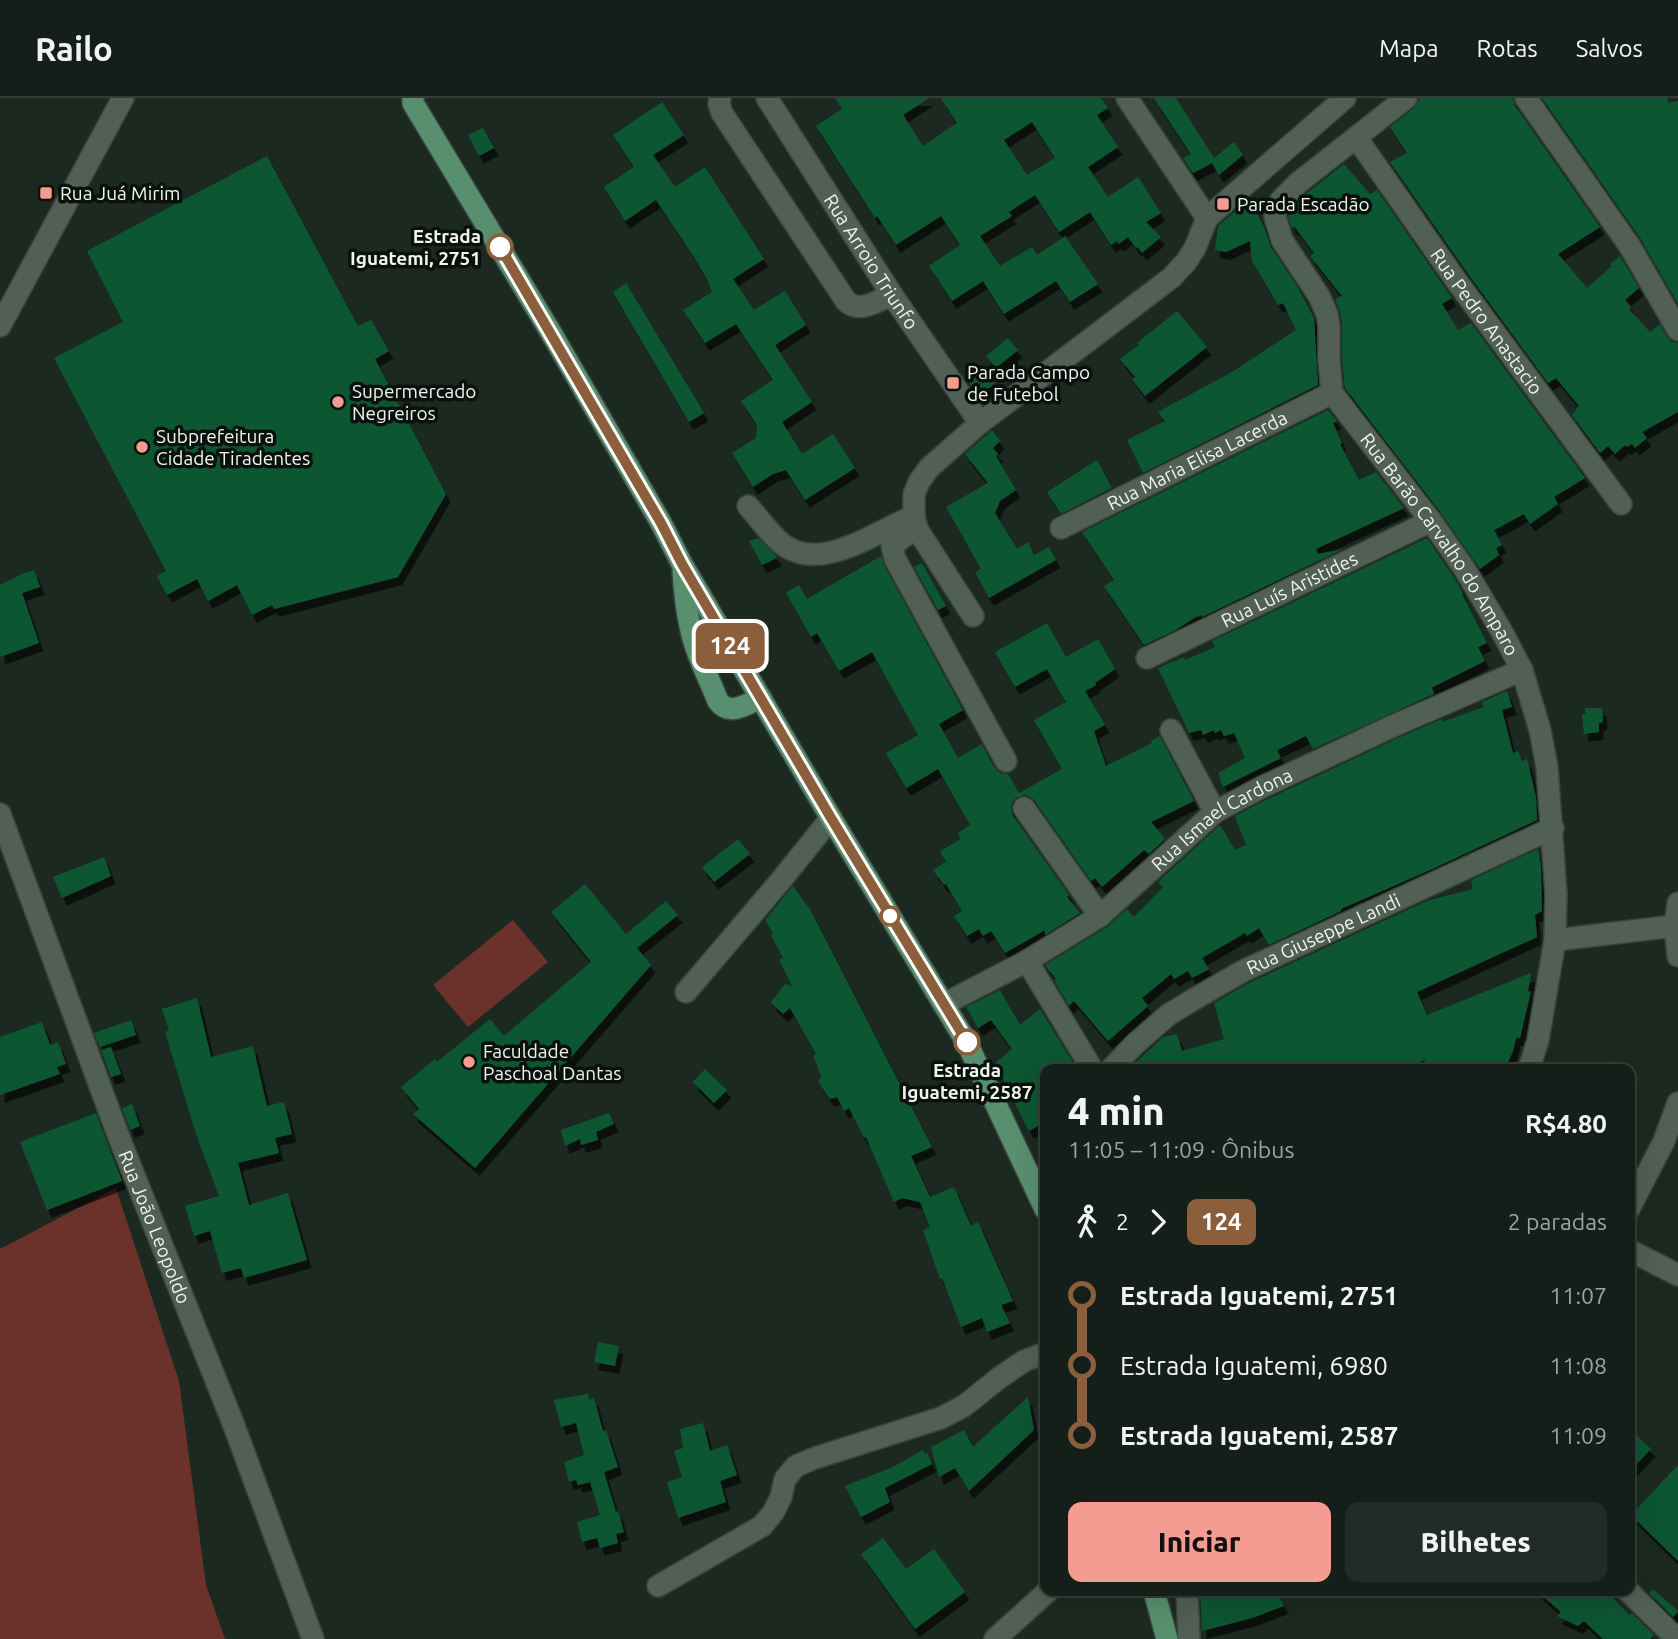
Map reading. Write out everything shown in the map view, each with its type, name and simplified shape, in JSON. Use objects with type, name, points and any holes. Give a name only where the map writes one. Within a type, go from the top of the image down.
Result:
[{"type":"main road","points":[[410,100],[553,336],[682,564],[969,1047],[1040,1198]]},
{"type":"main road","points":[[682,564],[690,628],[718,701],[726,709],[732,709],[761,698]]},
{"type":"main road","points":[[1155,1596],[1167,1639]]},
{"type":"street","points":[[0,326],[123,98]]},
{"type":"street","points":[[720,98],[722,113],[850,306],[862,307],[892,295]]},
{"type":"street","name":"Rua Arroio Triunfo","points":[[767,98],[892,295],[980,423]]},
{"type":"street","points":[[1128,98],[1207,218]]},
{"type":"street","points":[[974,615],[916,523],[914,494],[929,468],[980,423],[1171,278],[1195,248],[1207,218],[1345,98]]},
{"type":"street","points":[[1332,393],[1327,314],[1319,296],[1282,240],[1277,227],[1276,210],[1280,200],[1298,183],[1406,98]]},
{"type":"street","points":[[1525,98],[1629,245],[1678,330]]},
{"type":"street","name":"Rua Pedro Anastacio","points":[[1356,137],[1455,279],[1621,504]]},
{"type":"street","name":"Rua Barão Carvalho do Amparo","points":[[1332,393],[1464,568],[1522,670],[1547,766],[1556,894],[1555,940],[1538,1040],[1531,1064]]},
{"type":"street","name":"Rua Maria Elisa Lacerda","points":[[1061,528],[1332,393]]},
{"type":"street","points":[[748,506],[780,543],[791,549],[813,554],[846,549],[898,523],[916,523]]},
{"type":"street","name":"Rua Luís Aristides","points":[[1147,658],[1431,521]]},
{"type":"street","points":[[916,523],[892,546],[895,559],[1006,761]]},
{"type":"street","name":"Rua Ismael Cardona","points":[[944,1004],[1027,961],[1100,916],[1215,812],[1381,732],[1522,670]]},
{"type":"street","points":[[1171,730],[1215,812]]},
{"type":"street","points":[[1024,808],[1100,916]]},
{"type":"street","name":"Rua João Leopoldo","points":[[0,814],[118,1135],[233,1423],[313,1639]]},
{"type":"street","points":[[686,992],[831,818]]},
{"type":"street","name":"Rua Giuseppe Landi","points":[[1116,1064],[1168,1016],[1243,971],[1553,828]]},
{"type":"street","points":[[1678,903],[1675,926],[1678,956]]},
{"type":"street","points":[[1555,940],[1675,926]]},
{"type":"street","points":[[1027,961],[1089,1064]]},
{"type":"street","points":[[1635,1197],[1664,1141],[1678,1103]]},
{"type":"street","points":[[1635,1253],[1678,1275]]},
{"type":"street","points":[[659,1586],[762,1526],[773,1513],[785,1479],[796,1466],[941,1418],[964,1406],[1024,1361],[1040,1355]]},
{"type":"street","points":[[995,1639],[1042,1596]]},
{"type":"street","points":[[1187,1596],[1189,1639]]},
{"type":"street","points":[[1633,1596],[1677,1639]]},
{"type":"shaded area","points":[[513,920],[548,962],[468,1027],[433,985]]},
{"type":"shaded area","points":[[116,1188],[179,1381],[206,1585],[225,1639],[0,1639],[0,1249]]},
{"type":"building","points":[[835,98],[929,98],[903,115],[923,146],[957,123],[941,98],[1101,98],[1108,108],[1097,115],[1118,147],[1088,167],[1108,197],[1138,177],[1161,213],[1146,222],[1161,237],[1142,253],[1128,237],[1119,244],[1117,241],[1111,245],[1090,212],[1059,232],[1035,195],[1009,212],[1012,216],[980,236],[1000,266],[1032,247],[1037,255],[1065,236],[1098,284],[1070,302],[1056,281],[1004,314],[983,281],[952,301],[929,266],[960,245],[941,216],[896,245],[877,216],[875,218],[816,126],[842,109]],"holes":[[[1032,122],[1055,158],[1027,175],[1004,140]]]},
{"type":"building","points":[[1154,98],[1176,98],[1214,158],[1234,142],[1243,155],[1219,175],[1212,163],[1193,173],[1183,158],[1191,154]]},
{"type":"building","points":[[1420,98],[1513,98],[1515,106],[1600,227],[1558,254],[1587,288],[1620,256],[1639,288],[1625,300],[1631,307],[1629,309],[1650,332],[1660,324],[1667,337],[1678,343],[1678,412],[1642,432],[1647,438],[1635,448],[1632,444],[1627,447],[1625,445],[1615,454],[1608,446],[1600,453],[1572,415],[1579,406],[1556,378],[1548,383],[1390,162],[1407,153],[1390,127],[1414,108]]},
{"type":"building","points":[[1542,98],[1667,98],[1668,103],[1678,101],[1678,304],[1640,238]]},
{"type":"building","points":[[662,102],[684,135],[653,155],[675,187],[705,167],[764,259],[733,279],[754,310],[785,291],[806,325],[775,345],[812,402],[782,422],[802,454],[833,434],[855,468],[805,500],[786,470],[773,474],[753,487],[732,453],[756,438],[757,425],[741,401],[773,380],[736,324],[705,343],[683,310],[712,292],[694,257],[656,200],[625,221],[604,187],[634,167],[613,135]]},
{"type":"building","points":[[483,128],[494,148],[479,156],[468,135]]},
{"type":"building","points":[[267,156],[358,326],[371,320],[389,351],[375,359],[446,494],[398,577],[274,609],[272,605],[252,615],[237,585],[208,601],[197,579],[167,595],[157,576],[166,571],[54,358],[123,322],[87,251]]},
{"type":"building","points":[[1344,164],[1370,194],[1377,190],[1452,298],[1442,304],[1458,330],[1471,323],[1585,478],[1554,497],[1558,504],[1530,524],[1524,514],[1494,530],[1502,545],[1496,548],[1499,555],[1480,569],[1441,513],[1345,388],[1342,324],[1335,299],[1342,296],[1310,256],[1314,253],[1294,226],[1292,228],[1288,216],[1307,193]]},
{"type":"building","points":[[1253,206],[1271,247],[1314,318],[1318,385],[1143,473],[1127,440],[1165,421],[1158,412],[1232,372],[1296,330],[1283,303],[1278,305],[1252,261],[1250,241],[1226,252],[1215,250],[1218,226],[1238,209]]},
{"type":"building","points":[[626,283],[704,413],[689,422],[613,292]]},
{"type":"building","points":[[1177,311],[1207,347],[1145,396],[1132,379],[1135,377],[1120,359]]},
{"type":"building","points":[[1008,338],[1018,350],[996,368],[986,356]]},
{"type":"building","points":[[985,368],[996,385],[984,390],[974,390],[967,380]]},
{"type":"building","points":[[1328,410],[1337,421],[1333,423],[1342,443],[1340,444],[1359,480],[1376,472],[1404,508],[1316,549],[1318,554],[1343,549],[1202,617],[1197,616],[1176,630],[1144,645],[1104,586],[1114,580],[1082,532]]},
{"type":"building","points":[[992,430],[1000,441],[993,448],[998,454],[996,456],[1016,490],[1000,501],[995,513],[1017,549],[1028,542],[1034,555],[1049,547],[1056,560],[989,598],[975,572],[981,569],[946,507],[988,483],[965,454]]},
{"type":"building","points":[[1097,460],[1112,488],[1061,514],[1047,492]]},
{"type":"building","points":[[758,538],[777,558],[762,565],[749,541]]},
{"type":"building","points":[[1427,538],[1458,584],[1487,643],[1478,647],[1485,661],[1433,687],[1434,694],[1313,749],[1306,736],[1277,750],[1281,758],[1223,787],[1218,773],[1245,758],[1234,733],[1224,736],[1221,730],[1215,733],[1214,730],[1203,735],[1201,730],[1189,733],[1158,668],[1215,647],[1212,641]]},
{"type":"building","points":[[881,556],[963,710],[939,724],[958,758],[982,744],[994,767],[1000,773],[1008,774],[1019,793],[1062,769],[1034,720],[1066,702],[1047,669],[1015,687],[995,652],[1047,623],[1066,657],[1098,639],[1115,669],[1085,691],[1105,725],[1094,731],[1106,766],[1152,743],[1151,741],[1160,736],[1194,801],[1151,822],[1165,839],[1149,854],[1144,850],[1102,887],[1095,878],[1091,881],[1034,800],[1024,795],[1016,798],[1011,808],[1013,816],[1080,913],[1045,935],[1045,930],[1005,953],[991,931],[983,936],[979,929],[967,936],[954,916],[962,911],[946,884],[944,885],[933,870],[946,862],[940,851],[961,839],[958,833],[970,825],[938,769],[906,788],[886,753],[918,735],[872,652],[839,671],[817,633],[811,637],[786,593],[799,585],[807,599]]},
{"type":"building","points":[[922,563],[946,606],[938,610],[914,567]]},
{"type":"building","points":[[34,570],[40,587],[22,593],[39,643],[0,657],[0,585]]},
{"type":"building","points":[[1507,691],[1512,707],[1502,710],[1513,753],[1518,751],[1522,761],[1527,759],[1536,797],[1537,820],[1341,909],[1269,945],[1259,928],[1247,936],[1245,933],[1202,958],[1209,969],[1192,978],[1188,971],[1174,979],[1171,974],[1142,998],[1148,1006],[1108,1041],[1074,1001],[1069,1006],[1054,980],[1056,979],[1045,965],[1107,927],[1127,909],[1134,917],[1163,887],[1158,882],[1220,825],[1235,850],[1246,845],[1235,816],[1398,738],[1442,719],[1442,722],[1484,707],[1482,702]]},
{"type":"building","points":[[1585,708],[1602,708],[1603,722],[1599,723],[1599,732],[1584,734],[1582,714],[1585,714]]},
{"type":"building","points":[[738,839],[750,854],[714,882],[702,867]]},
{"type":"building","points":[[1538,849],[1542,911],[1535,915],[1537,937],[1417,992],[1427,1015],[1531,973],[1528,992],[1531,991],[1520,1038],[1516,1038],[1507,1064],[1424,1064],[1425,1060],[1412,1064],[1134,1064],[1163,1037],[1177,1034],[1182,1051],[1224,1039],[1214,1003],[1249,983],[1427,901],[1473,889],[1471,880]]},
{"type":"building","points":[[104,857],[111,876],[62,898],[53,877]]},
{"type":"building","points":[[585,884],[626,934],[666,901],[678,915],[637,948],[651,965],[475,1168],[413,1114],[419,1109],[401,1087],[490,1019],[504,1036],[591,962],[551,912]]},
{"type":"building","points":[[793,886],[811,911],[932,1147],[911,1156],[930,1197],[954,1187],[971,1226],[978,1222],[1013,1301],[1001,1305],[1010,1323],[987,1332],[982,1318],[961,1327],[923,1230],[930,1227],[920,1202],[902,1198],[894,1202],[866,1137],[864,1138],[849,1108],[844,1111],[837,1097],[830,1099],[819,1083],[822,1078],[813,1056],[816,1054],[790,1008],[783,1014],[771,1002],[785,984],[792,986],[779,960],[783,958],[765,920]]},
{"type":"building","points":[[1000,990],[1020,1025],[1040,1009],[1074,1064],[1040,1064],[1040,1125],[1029,1131],[995,1063],[1012,1049],[991,1020],[978,1028],[966,1007]]},
{"type":"building","points":[[197,998],[211,1057],[253,1046],[267,1106],[284,1102],[292,1134],[275,1138],[279,1153],[238,1163],[249,1205],[288,1193],[307,1260],[244,1278],[241,1268],[222,1273],[210,1231],[194,1236],[185,1206],[219,1196],[196,1134],[165,1032],[169,1031],[162,1009]]},
{"type":"building","points":[[131,1020],[136,1035],[100,1047],[94,1033]]},
{"type":"building","points":[[42,1022],[50,1045],[58,1042],[66,1064],[57,1067],[60,1074],[0,1095],[0,1037]]},
{"type":"building","points":[[111,1047],[121,1074],[111,1077],[101,1050]]},
{"type":"building","points":[[705,1069],[727,1090],[714,1103],[693,1082]]},
{"type":"building","points":[[132,1104],[140,1126],[130,1130],[122,1108]]},
{"type":"building","points":[[96,1113],[122,1181],[47,1210],[20,1142]]},
{"type":"building","points":[[609,1113],[614,1124],[596,1132],[598,1140],[581,1145],[580,1139],[565,1146],[561,1130]]},
{"type":"building","points":[[598,1342],[619,1346],[615,1366],[594,1362]]},
{"type":"building","points":[[588,1394],[589,1400],[594,1398],[603,1431],[606,1430],[618,1467],[604,1472],[624,1532],[616,1534],[618,1543],[600,1548],[597,1538],[582,1542],[577,1522],[600,1515],[590,1482],[578,1485],[576,1480],[569,1482],[564,1462],[584,1455],[576,1423],[561,1427],[554,1400]]},
{"type":"building","points":[[1028,1397],[1034,1430],[969,1491],[955,1468],[939,1477],[931,1447],[964,1430],[973,1447]]},
{"type":"building","points":[[703,1423],[710,1451],[727,1445],[737,1475],[720,1481],[726,1502],[678,1518],[667,1482],[682,1477],[674,1451],[683,1448],[680,1429]]},
{"type":"building","points":[[1635,1434],[1651,1449],[1635,1466]]},
{"type":"building","points":[[923,1450],[932,1464],[885,1488],[890,1502],[861,1517],[845,1486],[893,1467]]},
{"type":"building","points":[[1678,1465],[1678,1561],[1635,1519],[1635,1511]]},
{"type":"building","points":[[883,1538],[906,1569],[934,1549],[965,1592],[915,1629],[861,1554]]},
{"type":"building","points":[[1653,1589],[1678,1611],[1673,1617],[1649,1593]]},
{"type":"building","points":[[1200,1596],[1279,1596],[1284,1606],[1252,1618],[1202,1631]]},
{"type":"building","points":[[1543,1596],[1610,1596],[1654,1635],[1650,1639],[1603,1639],[1584,1621],[1578,1626],[1557,1616],[1561,1612]]},
{"type":"bus line","name":"124","points":[[500,247],[831,818],[967,1042]]},
{"type":"place","name":"Rua Juá Mirim","points":[[46,193]]},
{"type":"place","name":"Parada Escadão","points":[[1223,204]]},
{"type":"place","name":"Estrada Iguatemi, 2751","points":[[500,247]]},
{"type":"place","name":"Parada Campo de Futebol","points":[[953,383]]},
{"type":"place","name":"Supermercado Negreiros","points":[[338,402]]},
{"type":"place","name":"Subprefeitura Cidade Tiradentes","points":[[142,447]]},
{"type":"place","name":"Estrada Iguatemi, 2587","points":[[967,1042]]},
{"type":"place","name":"Faculdade Paschoal Dantas","points":[[469,1062]]}]
